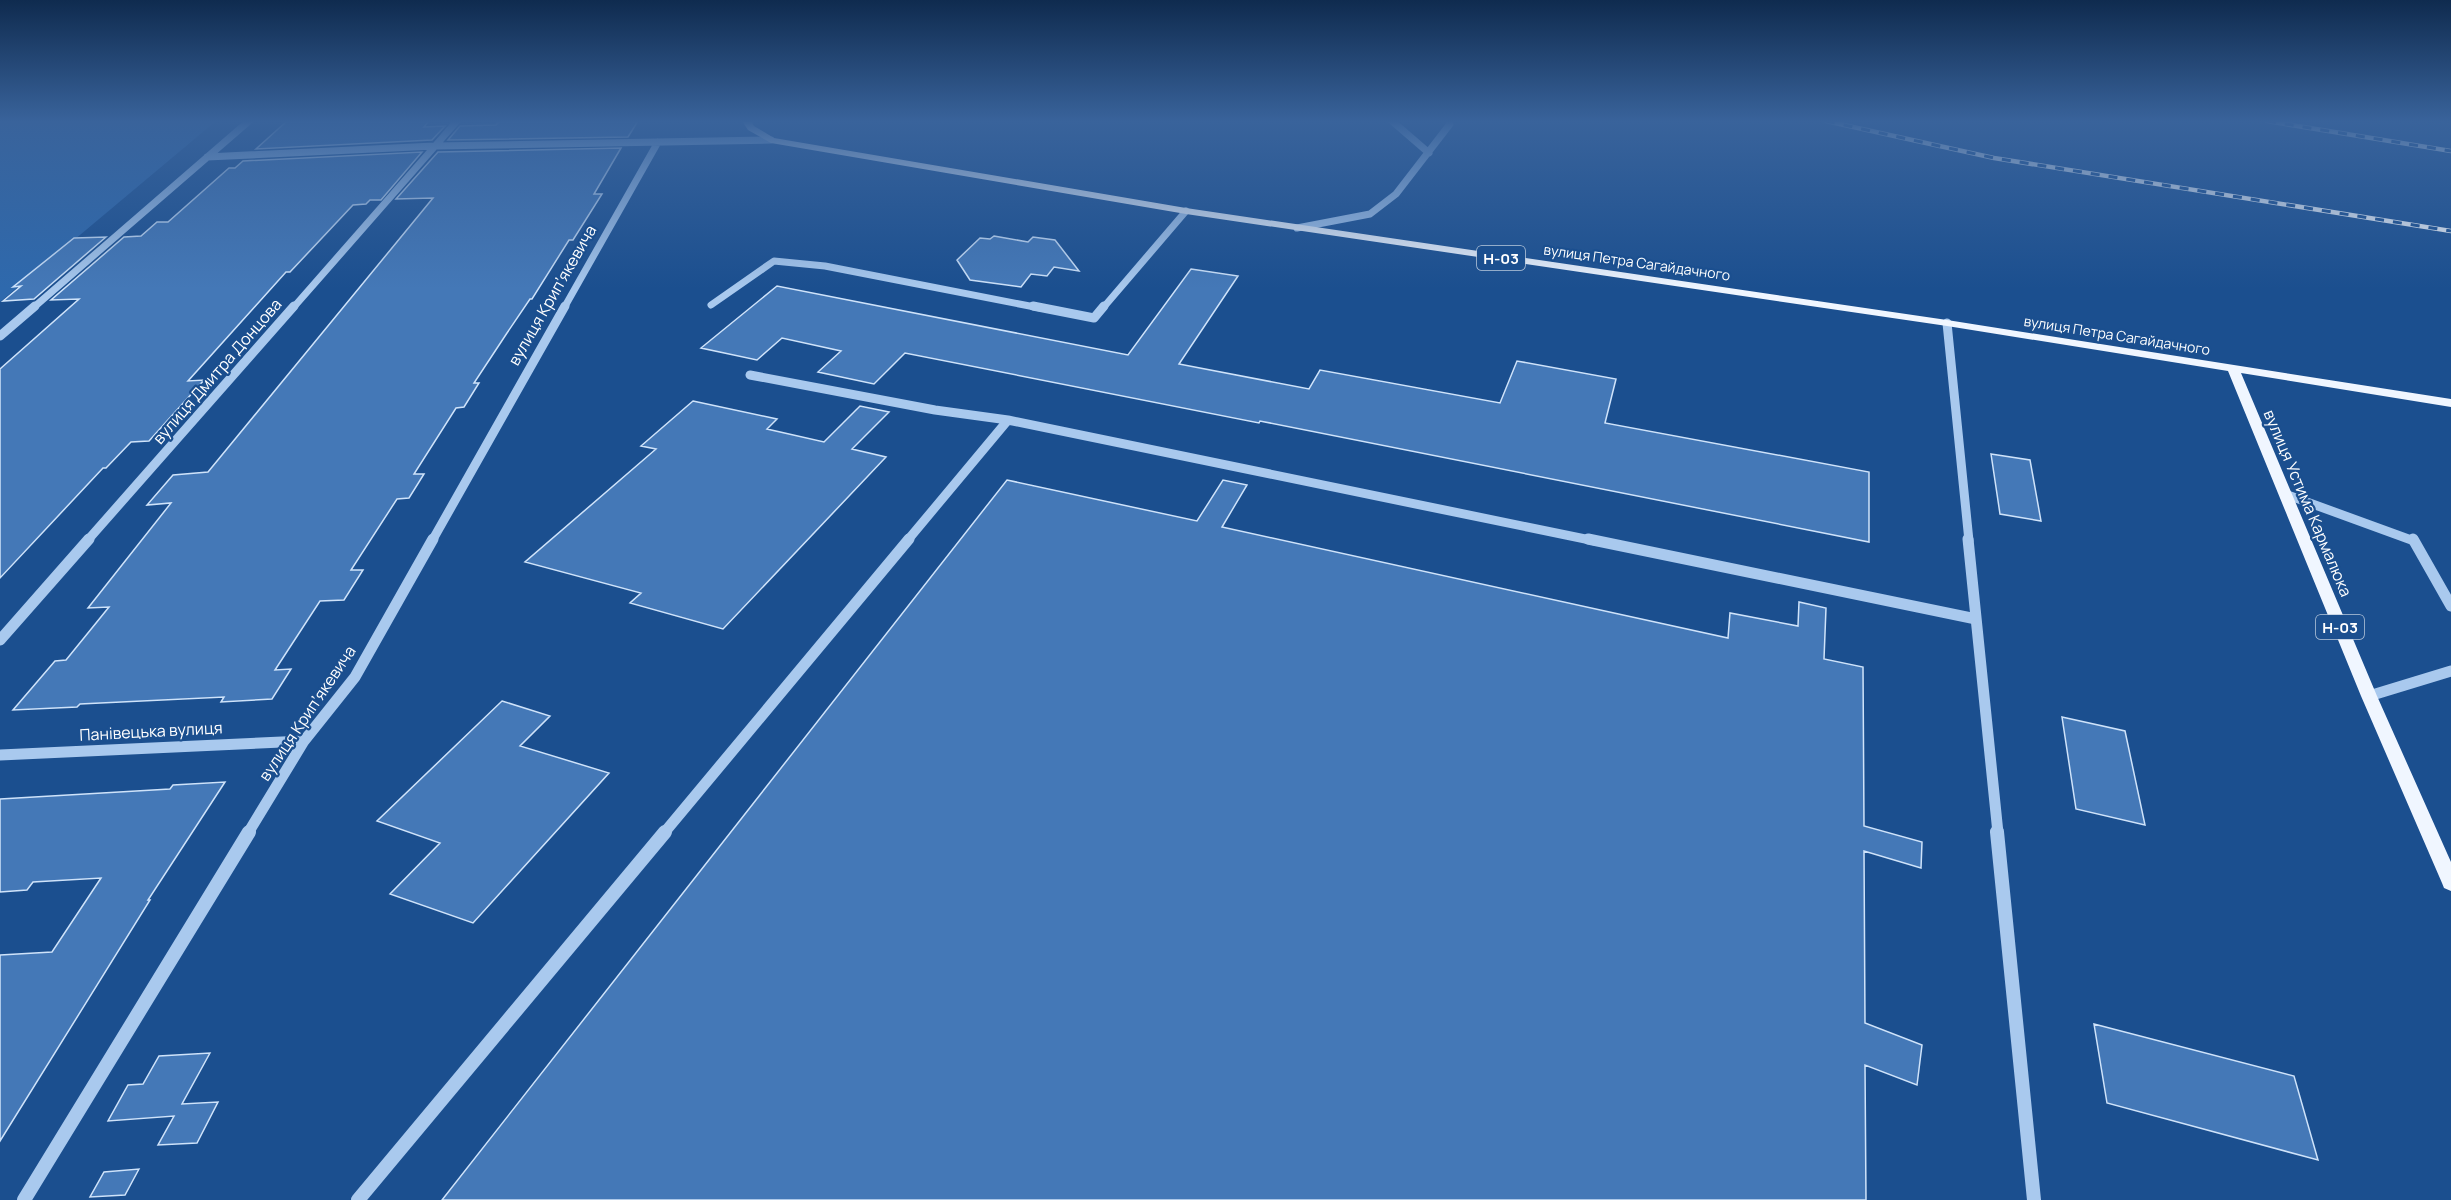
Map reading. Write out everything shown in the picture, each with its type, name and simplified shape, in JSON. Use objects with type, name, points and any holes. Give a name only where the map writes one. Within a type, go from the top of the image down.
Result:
[{"type":"main road","name":"вулиця Петра Сагайдачного","points":[[987,177],[1186,211],[1947,323],[2451,403]]},
{"type":"main road","name":"вулиця Устима Кармалюка","points":[[2233,369],[2369,696],[2451,883]]},
{"type":"street","points":[[0,336],[184,177]]},
{"type":"street","name":"вулиця Дмитра Донцова","points":[[0,640],[407,177]]},
{"type":"street","name":"вулиця Крипʼякевича","points":[[24,1200],[304,741],[355,677],[638,177]]},
{"type":"street","points":[[1297,228],[1370,214],[1396,194],[1410,177]]},
{"type":"street","points":[[711,305],[774,261],[825,266],[1094,318],[1186,211]]},
{"type":"street","points":[[1947,323],[2034,1200]]},
{"type":"street","points":[[0,327],[11,327]]},
{"type":"street","points":[[750,375],[935,410],[1008,420],[1976,619]]},
{"type":"street","points":[[358,1200],[1008,420]]},
{"type":"street","points":[[2285,494],[2413,539],[2451,606]]},
{"type":"street","points":[[2369,696],[2451,671]]},
{"type":"street","name":"Панівецька вулиця","points":[[0,755],[304,741]]},
{"type":"shaded area","points":[[0,177],[149,177],[0,302]]},
{"type":"building","points":[[219,177],[401,177],[381,200],[370,200],[366,204],[353,205],[290,272],[286,272],[188,381],[204,380],[149,441],[131,442],[106,468],[103,468],[0,578],[0,369],[79,299],[51,300],[124,237],[141,236],[157,222],[168,222]]},
{"type":"building","points":[[416,177],[604,177],[594,194],[602,194],[573,240],[569,240],[532,299],[474,383],[479,383],[464,407],[456,408],[414,474],[424,474],[409,498],[397,499],[351,570],[363,570],[344,600],[320,601],[275,670],[291,669],[272,699],[221,702],[224,697],[80,704],[77,707],[13,710],[55,661],[66,660],[109,607],[88,608],[171,503],[147,505],[173,475],[208,472],[433,198],[396,199]]},
{"type":"building","points":[[994,236],[1028,242],[1033,237],[1055,240],[1079,271],[1054,267],[1047,276],[1031,274],[1021,287],[970,280],[957,260],[980,238],[990,239]]},
{"type":"building","points":[[106,237],[34,299],[3,301],[21,286],[13,287],[74,238]]},
{"type":"building","points":[[1191,269],[1238,276],[1179,364],[1309,389],[1320,370],[1500,403],[1517,361],[1616,379],[1605,423],[1869,472],[1869,542],[905,353],[874,384],[818,372],[841,351],[782,338],[757,360],[701,348],[777,286],[1128,355]]},
{"type":"building","points":[[693,401],[777,419],[767,429],[824,442],[860,406],[889,412],[852,449],[886,457],[723,629],[630,603],[641,593],[525,562],[656,449],[641,446]]},
{"type":"building","points":[[1991,454],[2030,460],[2041,521],[2000,514]]},
{"type":"building","points":[[1007,480],[1197,521],[1223,480],[1247,485],[1222,527],[1728,638],[1730,613],[1798,626],[1799,602],[1826,608],[1824,659],[1863,667],[1864,826],[1922,842],[1921,868],[1864,851],[1865,1023],[1922,1045],[1917,1085],[1865,1065],[1866,1200],[442,1200]]},
{"type":"building","points":[[502,701],[550,716],[520,746],[609,773],[473,923],[390,894],[440,843],[377,821]]},
{"type":"building","points":[[2062,717],[2125,731],[2145,825],[2076,809]]},
{"type":"building","points":[[225,782],[148,900],[150,900],[0,1141],[0,955],[52,952],[101,878],[33,882],[27,890],[0,892],[0,799],[170,789],[173,785]]},
{"type":"building","points":[[2094,1024],[2294,1076],[2318,1160],[2107,1103]]},
{"type":"building","points":[[210,1053],[182,1104],[218,1102],[197,1143],[158,1145],[174,1116],[108,1121],[128,1085],[143,1084],[159,1056]]},
{"type":"building","points":[[139,1169],[125,1195],[90,1197],[104,1172]]},
{"type":"railway","points":[[2113,177],[2451,231]]}]
